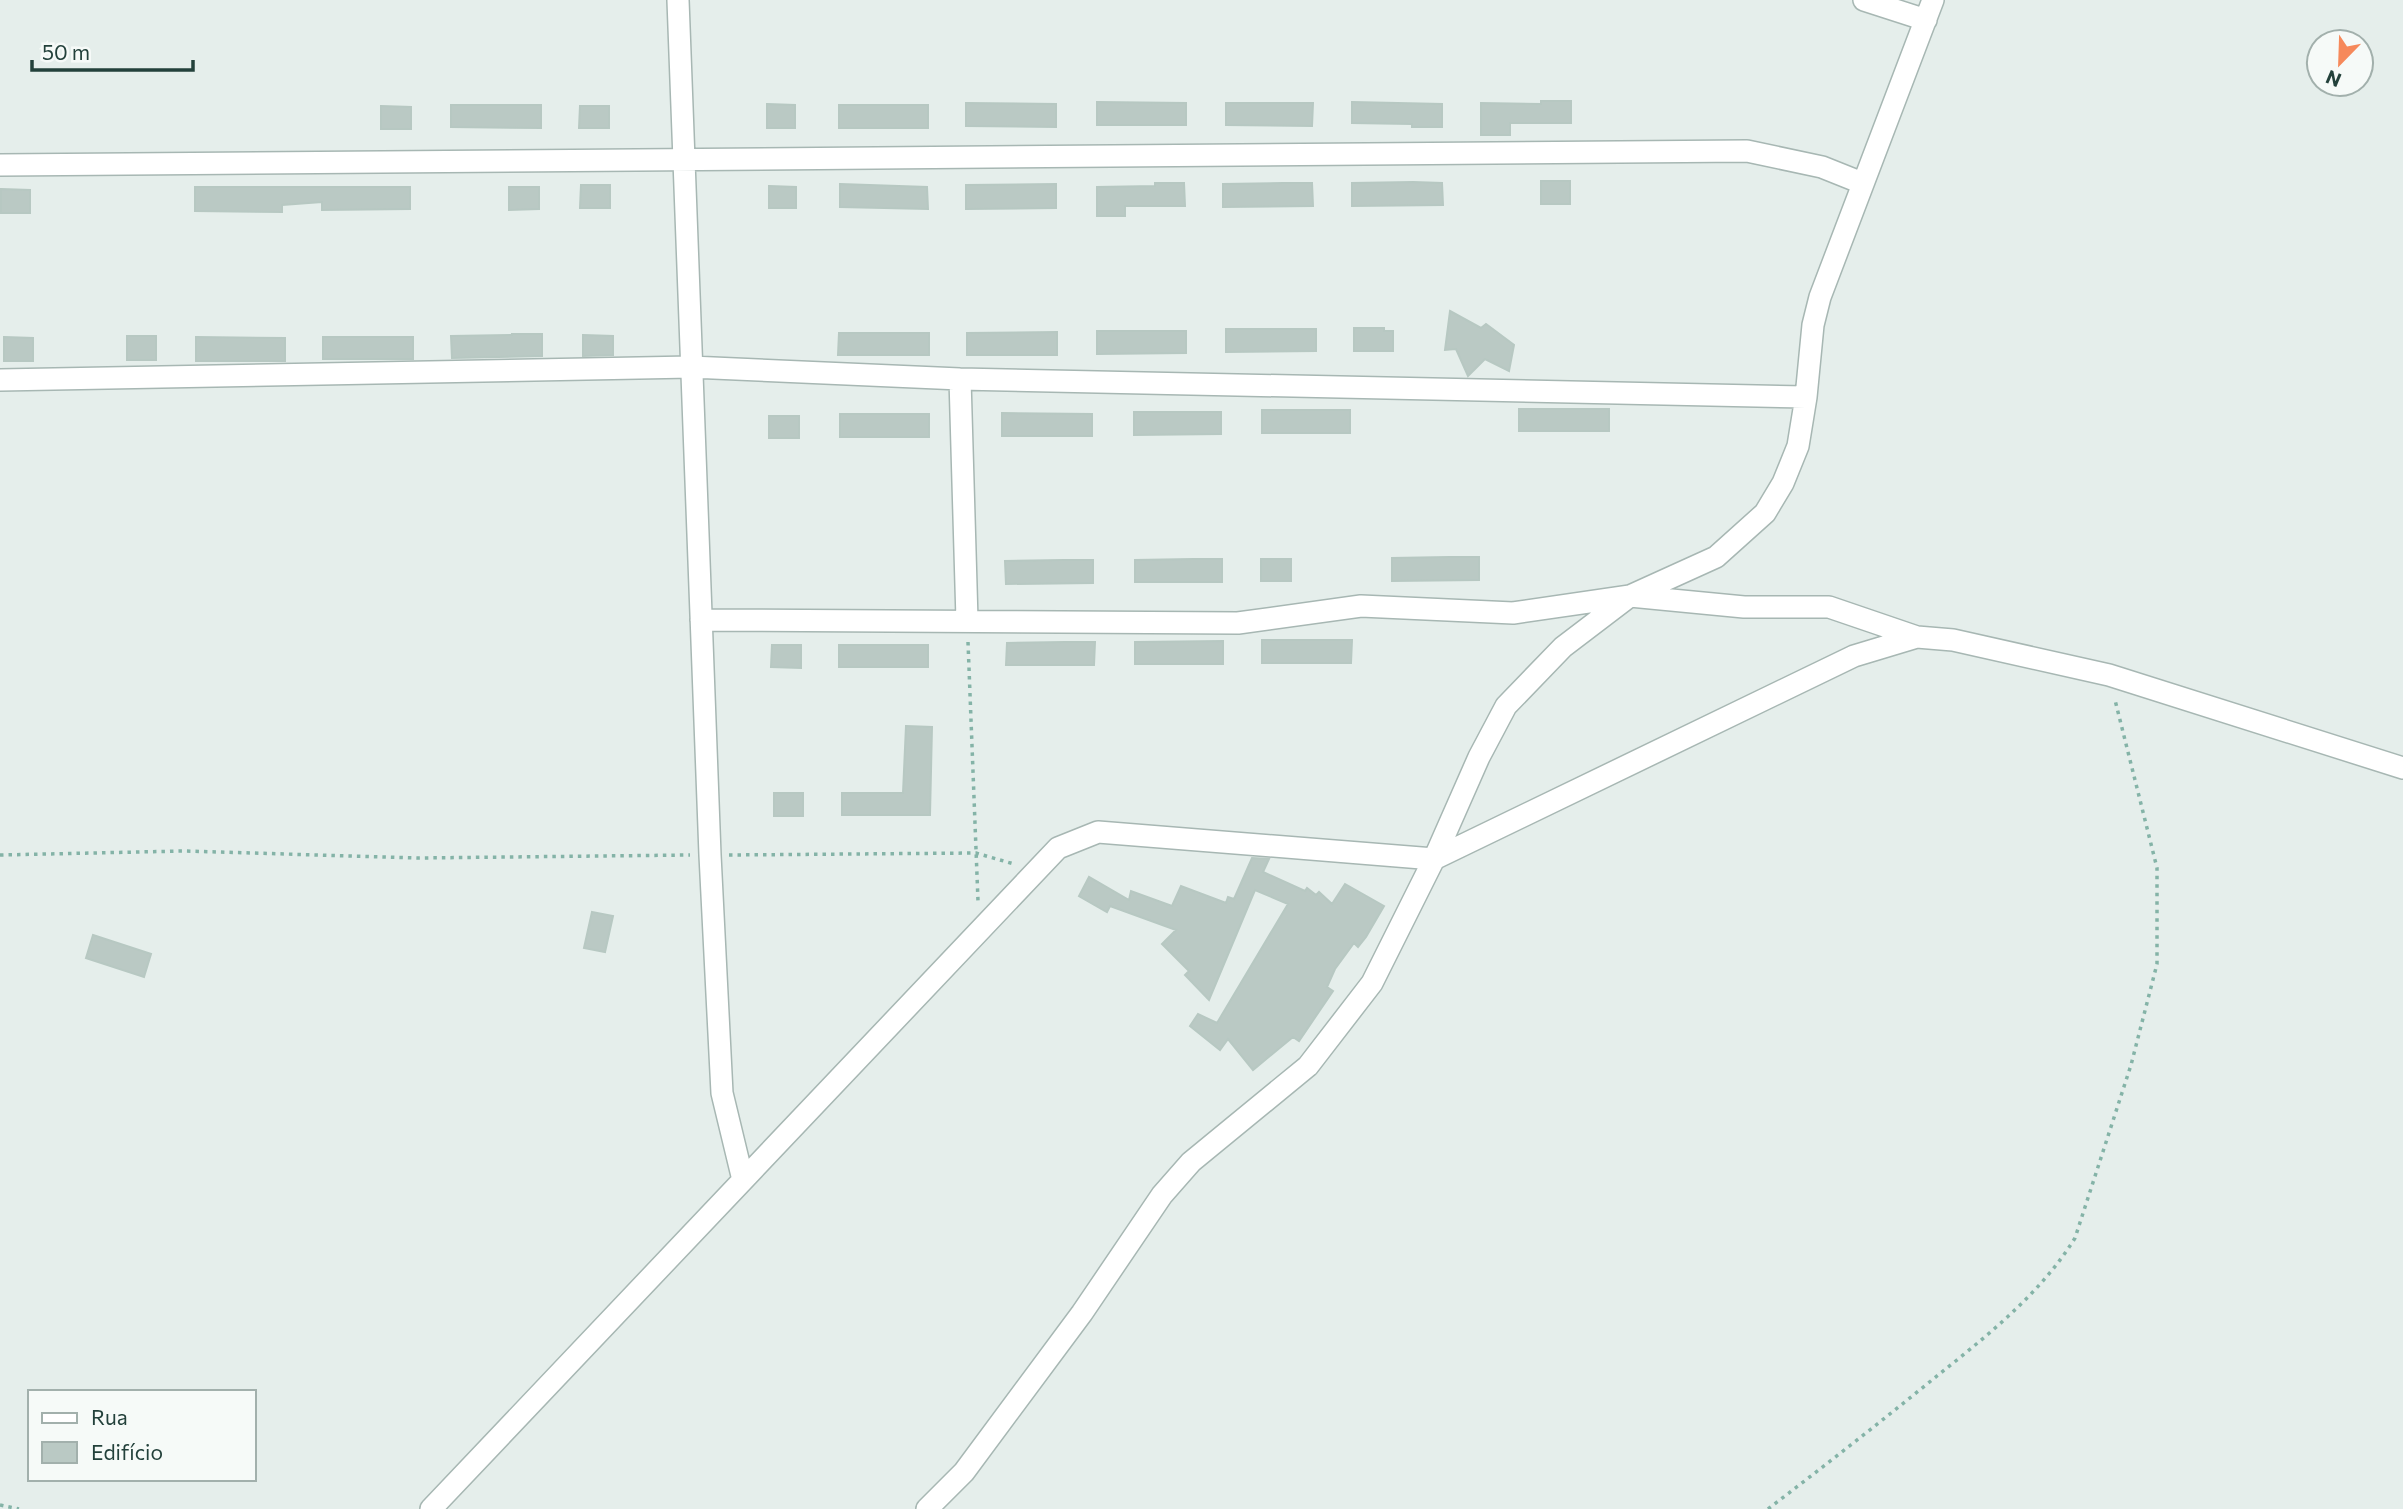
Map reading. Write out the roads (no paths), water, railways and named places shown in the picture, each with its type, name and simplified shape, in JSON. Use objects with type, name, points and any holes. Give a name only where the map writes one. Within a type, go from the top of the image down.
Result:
[{"type":"street","points":[[678,0],[710,855],[722,1093],[743,1180]]},
{"type":"street","points":[[927,1509],[964,1472],[1082,1313],[1162,1195],[1191,1162],[1308,1066],[1372,983],[1506,706],[1563,647],[1630,596],[1716,557],[1765,513],[1783,483],[1798,446],[1813,326],[1820,297],[1929,10],[1864,0]]},
{"type":"street","points":[[0,164],[1747,151],[1822,166],[1862,183]]},
{"type":"street","points":[[0,380],[691,367],[960,379],[1806,397]]},
{"type":"street","points":[[960,379],[967,620]]},
{"type":"street","points":[[701,620],[1238,623],[1361,606],[1513,613],[1630,596],[1744,607],[1829,607],[1917,636],[1953,640],[2109,675],[2403,768]]},
{"type":"street","points":[[431,1509],[1058,848],[1098,832],[1434,859],[1854,656],[1917,636]]}]
